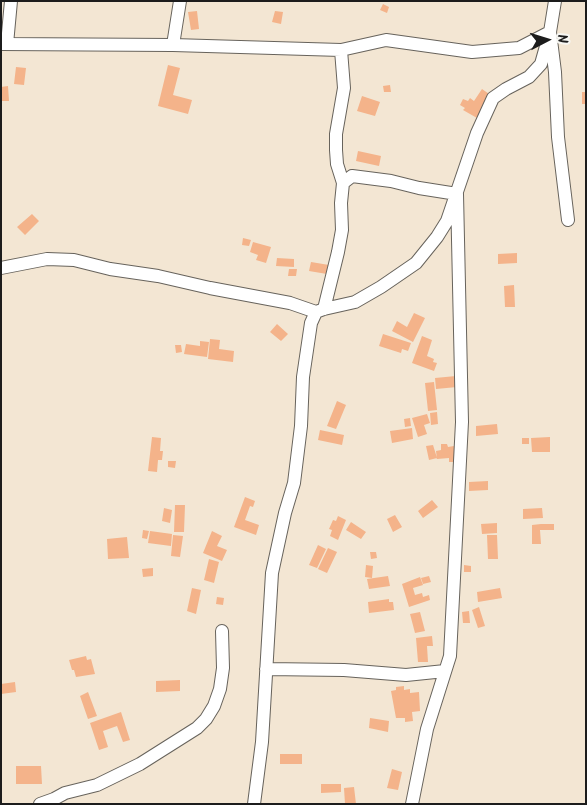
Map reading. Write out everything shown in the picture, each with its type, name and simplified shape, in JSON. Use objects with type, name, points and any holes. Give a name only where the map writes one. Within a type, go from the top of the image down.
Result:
[{"type":"street","points":[[11,1],[4,44],[173,45],[341,50],[386,40],[472,52],[519,48],[550,32]]},
{"type":"street","points":[[173,45],[180,1]]},
{"type":"street","points":[[1,268],[47,259],[74,260],[110,269],[158,276],[210,288],[290,302],[320,311],[356,302],[416,263],[447,221],[457,194],[462,172],[487,109],[494,98],[528,77],[541,64],[550,32],[555,1]]},
{"type":"street","points":[[550,32],[555,72],[558,137],[568,220]]},
{"type":"street","points":[[254,804],[262,742],[272,573],[294,482],[300,434],[303,377],[311,323],[320,311],[338,252],[342,230],[342,183],[337,164],[336,150],[336,134],[344,88],[341,50]]},
{"type":"street","points":[[342,183],[352,176],[391,181],[457,194]]},
{"type":"street","points":[[412,804],[427,729],[450,656],[462,422],[457,194]]},
{"type":"street","points":[[40,804],[65,793],[97,785],[140,764],[197,728],[206,719],[214,706],[220,689],[223,668],[222,631]]},
{"type":"street","points":[[266,669],[344,670],[406,675],[445,671]]},
{"type":"building","points":[[383,4],[389,7],[387,13],[380,10]]},
{"type":"building","points":[[197,11],[199,29],[191,30],[188,12]]},
{"type":"building","points":[[275,11],[283,12],[281,24],[272,22]]},
{"type":"building","points":[[168,65],[180,68],[173,95],[192,100],[188,114],[158,106]]},
{"type":"building","points":[[16,67],[26,68],[24,85],[14,84]]},
{"type":"building","points":[[390,85],[391,92],[384,92],[383,86]]},
{"type":"building","points":[[8,86],[9,101],[1,101],[1,87]]},
{"type":"building","points":[[482,89],[492,96],[477,118],[463,110],[465,108],[460,105],[463,99],[468,101],[470,98],[474,101]]},
{"type":"building","points":[[582,92],[586,92],[586,104],[582,104]]},
{"type":"building","points":[[362,96],[380,102],[375,116],[357,111]]},
{"type":"building","points":[[358,151],[381,156],[379,166],[356,161]]},
{"type":"building","points":[[32,214],[39,221],[25,235],[17,227]]},
{"type":"building","points":[[243,238],[251,240],[249,246],[242,245]]},
{"type":"building","points":[[253,242],[271,247],[266,263],[256,260],[258,255],[250,252]]},
{"type":"building","points":[[517,253],[517,263],[498,264],[498,254]]},
{"type":"building","points":[[277,258],[294,259],[294,267],[276,266]]},
{"type":"building","points":[[311,262],[329,265],[327,274],[309,271]]},
{"type":"building","points":[[289,269],[297,269],[296,276],[288,276]]},
{"type":"building","points":[[514,285],[515,307],[505,307],[504,286]]},
{"type":"building","points":[[414,313],[425,318],[413,342],[392,331],[397,321],[407,327]]},
{"type":"building","points":[[277,324],[288,334],[281,341],[270,332]]},
{"type":"building","points":[[383,334],[411,343],[408,351],[402,349],[401,353],[379,346]]},
{"type":"building","points":[[422,336],[432,340],[427,356],[434,359],[433,362],[437,363],[434,371],[412,363]]},
{"type":"building","points":[[210,339],[220,340],[219,349],[234,351],[233,362],[208,359]]},
{"type":"building","points":[[200,341],[209,342],[207,357],[184,354],[186,344],[200,346]]},
{"type":"building","points":[[175,345],[181,345],[182,352],[176,353]]},
{"type":"building","points":[[456,376],[457,387],[436,389],[435,378]]},
{"type":"building","points":[[434,382],[437,410],[428,411],[425,383]]},
{"type":"building","points":[[337,401],[346,405],[336,429],[327,426]]},
{"type":"building","points":[[437,412],[438,424],[431,425],[430,413]]},
{"type":"building","points":[[427,414],[430,423],[424,425],[427,434],[418,437],[412,418]]},
{"type":"building","points":[[410,418],[411,426],[405,427],[404,419]]},
{"type":"building","points":[[497,424],[498,434],[476,436],[476,426]]},
{"type":"building","points":[[412,428],[413,439],[392,443],[390,431]]},
{"type":"building","points":[[320,430],[344,435],[342,445],[318,440]]},
{"type":"building","points":[[152,437],[161,438],[160,451],[163,451],[162,460],[158,460],[157,472],[148,471]]},
{"type":"building","points":[[550,437],[550,452],[532,452],[531,438]]},
{"type":"building","points":[[522,438],[529,438],[529,444],[522,444]]},
{"type":"building","points":[[441,444],[447,444],[448,447],[454,446],[455,462],[449,462],[449,458],[437,459],[436,451],[441,450]]},
{"type":"building","points":[[433,445],[437,458],[429,460],[426,446]]},
{"type":"building","points":[[168,461],[176,461],[175,468],[168,467]]},
{"type":"building","points":[[488,481],[488,490],[469,491],[469,482]]},
{"type":"building","points":[[245,497],[255,501],[253,507],[250,506],[245,520],[259,525],[256,535],[234,527]]},
{"type":"building","points":[[432,500],[438,507],[423,518],[418,511]]},
{"type":"building","points":[[175,505],[185,505],[184,532],[174,532]]},
{"type":"building","points":[[164,508],[172,510],[170,523],[162,521]]},
{"type":"building","points":[[542,508],[543,518],[523,519],[523,509]]},
{"type":"building","points":[[395,515],[402,527],[393,532],[387,519]]},
{"type":"building","points":[[338,516],[346,520],[338,540],[330,536],[332,530],[329,529],[333,520],[336,521]]},
{"type":"building","points":[[351,522],[366,532],[361,539],[346,530]]},
{"type":"building","points":[[497,523],[497,533],[482,534],[481,524]]},
{"type":"building","points":[[554,524],[554,530],[540,530],[541,544],[532,544],[532,525]]},
{"type":"building","points":[[143,530],[149,531],[147,539],[142,538]]},
{"type":"building","points":[[150,531],[172,534],[171,546],[148,543]]},
{"type":"building","points":[[212,531],[222,536],[217,546],[227,550],[222,561],[203,553]]},
{"type":"building","points":[[173,535],[183,536],[180,557],[171,556]]},
{"type":"building","points":[[487,535],[497,535],[498,559],[488,559]]},
{"type":"building","points":[[127,537],[129,558],[108,559],[107,539]]},
{"type":"building","points":[[318,545],[326,549],[317,568],[309,565]]},
{"type":"building","points":[[328,548],[337,552],[327,573],[318,569]]},
{"type":"building","points":[[370,552],[376,552],[377,558],[371,559]]},
{"type":"building","points":[[209,559],[219,562],[214,583],[204,580]]},
{"type":"building","points":[[366,565],[373,566],[372,578],[365,577]]},
{"type":"building","points":[[464,565],[471,566],[471,572],[464,572]]},
{"type":"building","points":[[153,568],[153,576],[143,577],[142,569]]},
{"type":"building","points":[[388,576],[390,586],[369,589],[367,579]]},
{"type":"building","points":[[429,576],[431,582],[423,584],[421,578]]},
{"type":"building","points":[[420,577],[423,585],[413,588],[415,595],[422,593],[423,597],[429,595],[430,600],[409,607],[402,584]]},
{"type":"building","points":[[192,588],[201,590],[196,614],[187,611]]},
{"type":"building","points":[[500,588],[502,598],[478,602],[477,592]]},
{"type":"building","points":[[217,597],[224,598],[223,605],[216,604]]},
{"type":"building","points":[[389,599],[389,602],[393,602],[394,610],[369,613],[368,602]]},
{"type":"building","points":[[479,607],[485,626],[478,628],[472,610]]},
{"type":"building","points":[[469,611],[470,623],[463,623],[462,612]]},
{"type":"building","points":[[420,612],[425,631],[415,633],[410,614]]},
{"type":"building","points":[[432,636],[433,646],[427,646],[428,662],[418,662],[416,638]]},
{"type":"building","points":[[86,656],[87,660],[91,659],[95,674],[76,677],[69,660]]},
{"type":"building","points":[[180,680],[180,691],[156,692],[156,681]]},
{"type":"building","points":[[15,682],[16,692],[1,694],[1,684]]},
{"type":"building","points":[[404,686],[404,690],[410,689],[410,693],[419,692],[420,711],[412,712],[413,721],[405,722],[405,718],[396,718],[391,691],[396,690],[396,687]]},
{"type":"building","points":[[88,692],[97,716],[88,719],[80,696]]},
{"type":"building","points":[[121,712],[130,740],[123,742],[117,726],[103,731],[108,747],[99,750],[90,723]]},
{"type":"building","points":[[370,718],[389,721],[388,732],[369,728]]},
{"type":"building","points":[[280,754],[302,754],[302,764],[280,764]]},
{"type":"building","points":[[16,766],[41,766],[42,784],[16,784]]},
{"type":"building","points":[[392,769],[402,772],[398,790],[387,788]]},
{"type":"building","points":[[321,784],[341,784],[341,792],[321,793]]},
{"type":"building","points":[[354,787],[356,804],[345,804],[344,788]]}]
